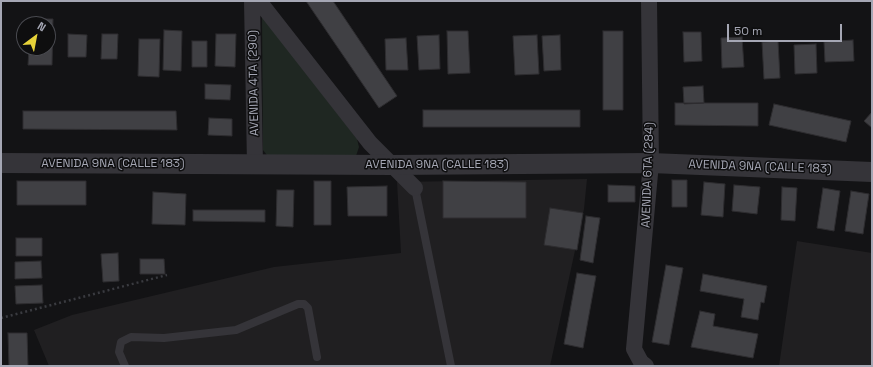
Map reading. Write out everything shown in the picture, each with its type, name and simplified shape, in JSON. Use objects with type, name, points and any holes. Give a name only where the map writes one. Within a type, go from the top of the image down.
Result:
[{"type":"street","name":"AVENIDA 4TA (290)","points":[[252,1],[255,165]]},
{"type":"street","points":[[259,1],[370,143],[415,188]]},
{"type":"street","name":"AVENIDA 6TA (284)","points":[[646,366],[640,362],[634,349],[651,163],[650,1]]},
{"type":"street","name":"AVENIDA 9NA (CALLE 183)","points":[[1,163],[255,165],[651,163],[872,172]]},
{"type":"lane","points":[[415,188],[451,366]]},
{"type":"lane","points":[[125,366],[119,352],[122,342],[131,337],[164,338],[236,330],[298,304],[304,304],[308,308],[317,358]]},
{"type":"path","points":[[1,318],[167,275]]},
{"type":"shaded area","points":[[262,16],[357,139],[359,147],[356,156],[269,158],[263,150]]},
{"type":"shaded area","points":[[587,179],[584,209],[550,366],[49,366],[34,330],[72,315],[274,267],[401,253],[397,182]]},
{"type":"shaded area","points":[[797,241],[872,253],[872,366],[779,366]]},
{"type":"building","points":[[306,1],[333,1],[397,96],[379,108]]},
{"type":"building","points":[[164,30],[182,31],[181,71],[163,70]]},
{"type":"building","points":[[447,31],[468,31],[470,73],[448,74]]},
{"type":"building","points":[[603,31],[623,31],[623,110],[603,110]]},
{"type":"building","points":[[683,32],[701,32],[702,61],[684,62]]},
{"type":"building","points":[[68,34],[87,35],[86,57],[68,57]]},
{"type":"building","points":[[102,34],[118,34],[117,59],[101,59]]},
{"type":"building","points":[[216,34],[236,34],[235,67],[215,66]]},
{"type":"building","points":[[439,35],[440,69],[419,70],[417,36]]},
{"type":"building","points":[[537,35],[539,74],[515,75],[513,36]]},
{"type":"building","points":[[560,35],[561,70],[544,71],[542,36]]},
{"type":"building","points":[[742,37],[744,67],[722,68],[721,38]]},
{"type":"building","points":[[406,38],[408,70],[386,70],[385,39]]},
{"type":"building","points":[[139,39],[160,39],[159,77],[138,76]]},
{"type":"building","points":[[853,40],[854,61],[825,62],[824,42]]},
{"type":"building","points":[[192,41],[207,41],[207,67],[192,67]]},
{"type":"building","points":[[778,41],[780,78],[764,79],[762,42]]},
{"type":"building","points":[[816,44],[817,73],[795,74],[794,45]]},
{"type":"building","points":[[29,56],[52,56],[52,65],[28,65]]},
{"type":"building","points":[[205,84],[231,85],[230,100],[205,99]]},
{"type":"building","points":[[703,86],[704,103],[684,104],[683,87]]},
{"type":"building","points":[[675,103],[758,103],[758,126],[675,125]]},
{"type":"building","points":[[774,104],[851,121],[846,142],[769,125]]},
{"type":"building","points":[[423,110],[580,110],[580,127],[423,127]]},
{"type":"building","points":[[23,111],[176,111],[177,130],[23,129]]},
{"type":"building","points":[[872,112],[872,128],[864,121]]},
{"type":"building","points":[[209,118],[232,119],[232,136],[208,135]]},
{"type":"building","points":[[672,180],[687,180],[687,207],[672,207]]},
{"type":"building","points":[[17,181],[86,181],[86,205],[17,205]]},
{"type":"building","points":[[314,181],[331,181],[331,225],[314,225]]},
{"type":"building","points":[[443,181],[526,182],[526,218],[443,218]]},
{"type":"building","points":[[704,182],[725,184],[723,217],[701,215]]},
{"type":"building","points":[[608,185],[635,186],[635,202],[608,202]]},
{"type":"building","points":[[734,185],[760,187],[757,214],[732,211]]},
{"type":"building","points":[[387,186],[387,216],[348,216],[347,187]]},
{"type":"building","points":[[782,187],[797,188],[795,221],[781,220]]},
{"type":"building","points":[[823,188],[840,191],[834,231],[817,228]]},
{"type":"building","points":[[277,190],[294,190],[293,227],[276,226]]},
{"type":"building","points":[[851,191],[869,194],[863,234],[845,231]]},
{"type":"building","points":[[153,192],[186,194],[185,225],[152,224]]},
{"type":"building","points":[[550,208],[583,213],[577,250],[544,245]]},
{"type":"building","points":[[193,210],[265,210],[265,222],[193,221]]},
{"type":"building","points":[[586,216],[600,218],[593,263],[580,260]]},
{"type":"building","points":[[16,238],[42,238],[42,256],[16,256]]},
{"type":"building","points":[[118,253],[119,281],[103,282],[101,254]]},
{"type":"building","points":[[140,259],[164,259],[165,274],[140,274]]},
{"type":"building","points":[[41,261],[42,278],[15,279],[15,262]]},
{"type":"building","points":[[666,265],[683,268],[669,345],[652,342]]},
{"type":"building","points":[[577,273],[596,276],[583,348],[564,344]]},
{"type":"building","points":[[703,274],[767,286],[764,303],[761,302],[758,320],[741,317],[744,299],[700,291]]},
{"type":"building","points":[[42,285],[43,303],[16,304],[15,286]]},
{"type":"building","points":[[700,311],[715,314],[713,326],[758,334],[753,358],[691,347]]},
{"type":"building","points":[[8,333],[27,333],[28,366],[9,366]]}]
